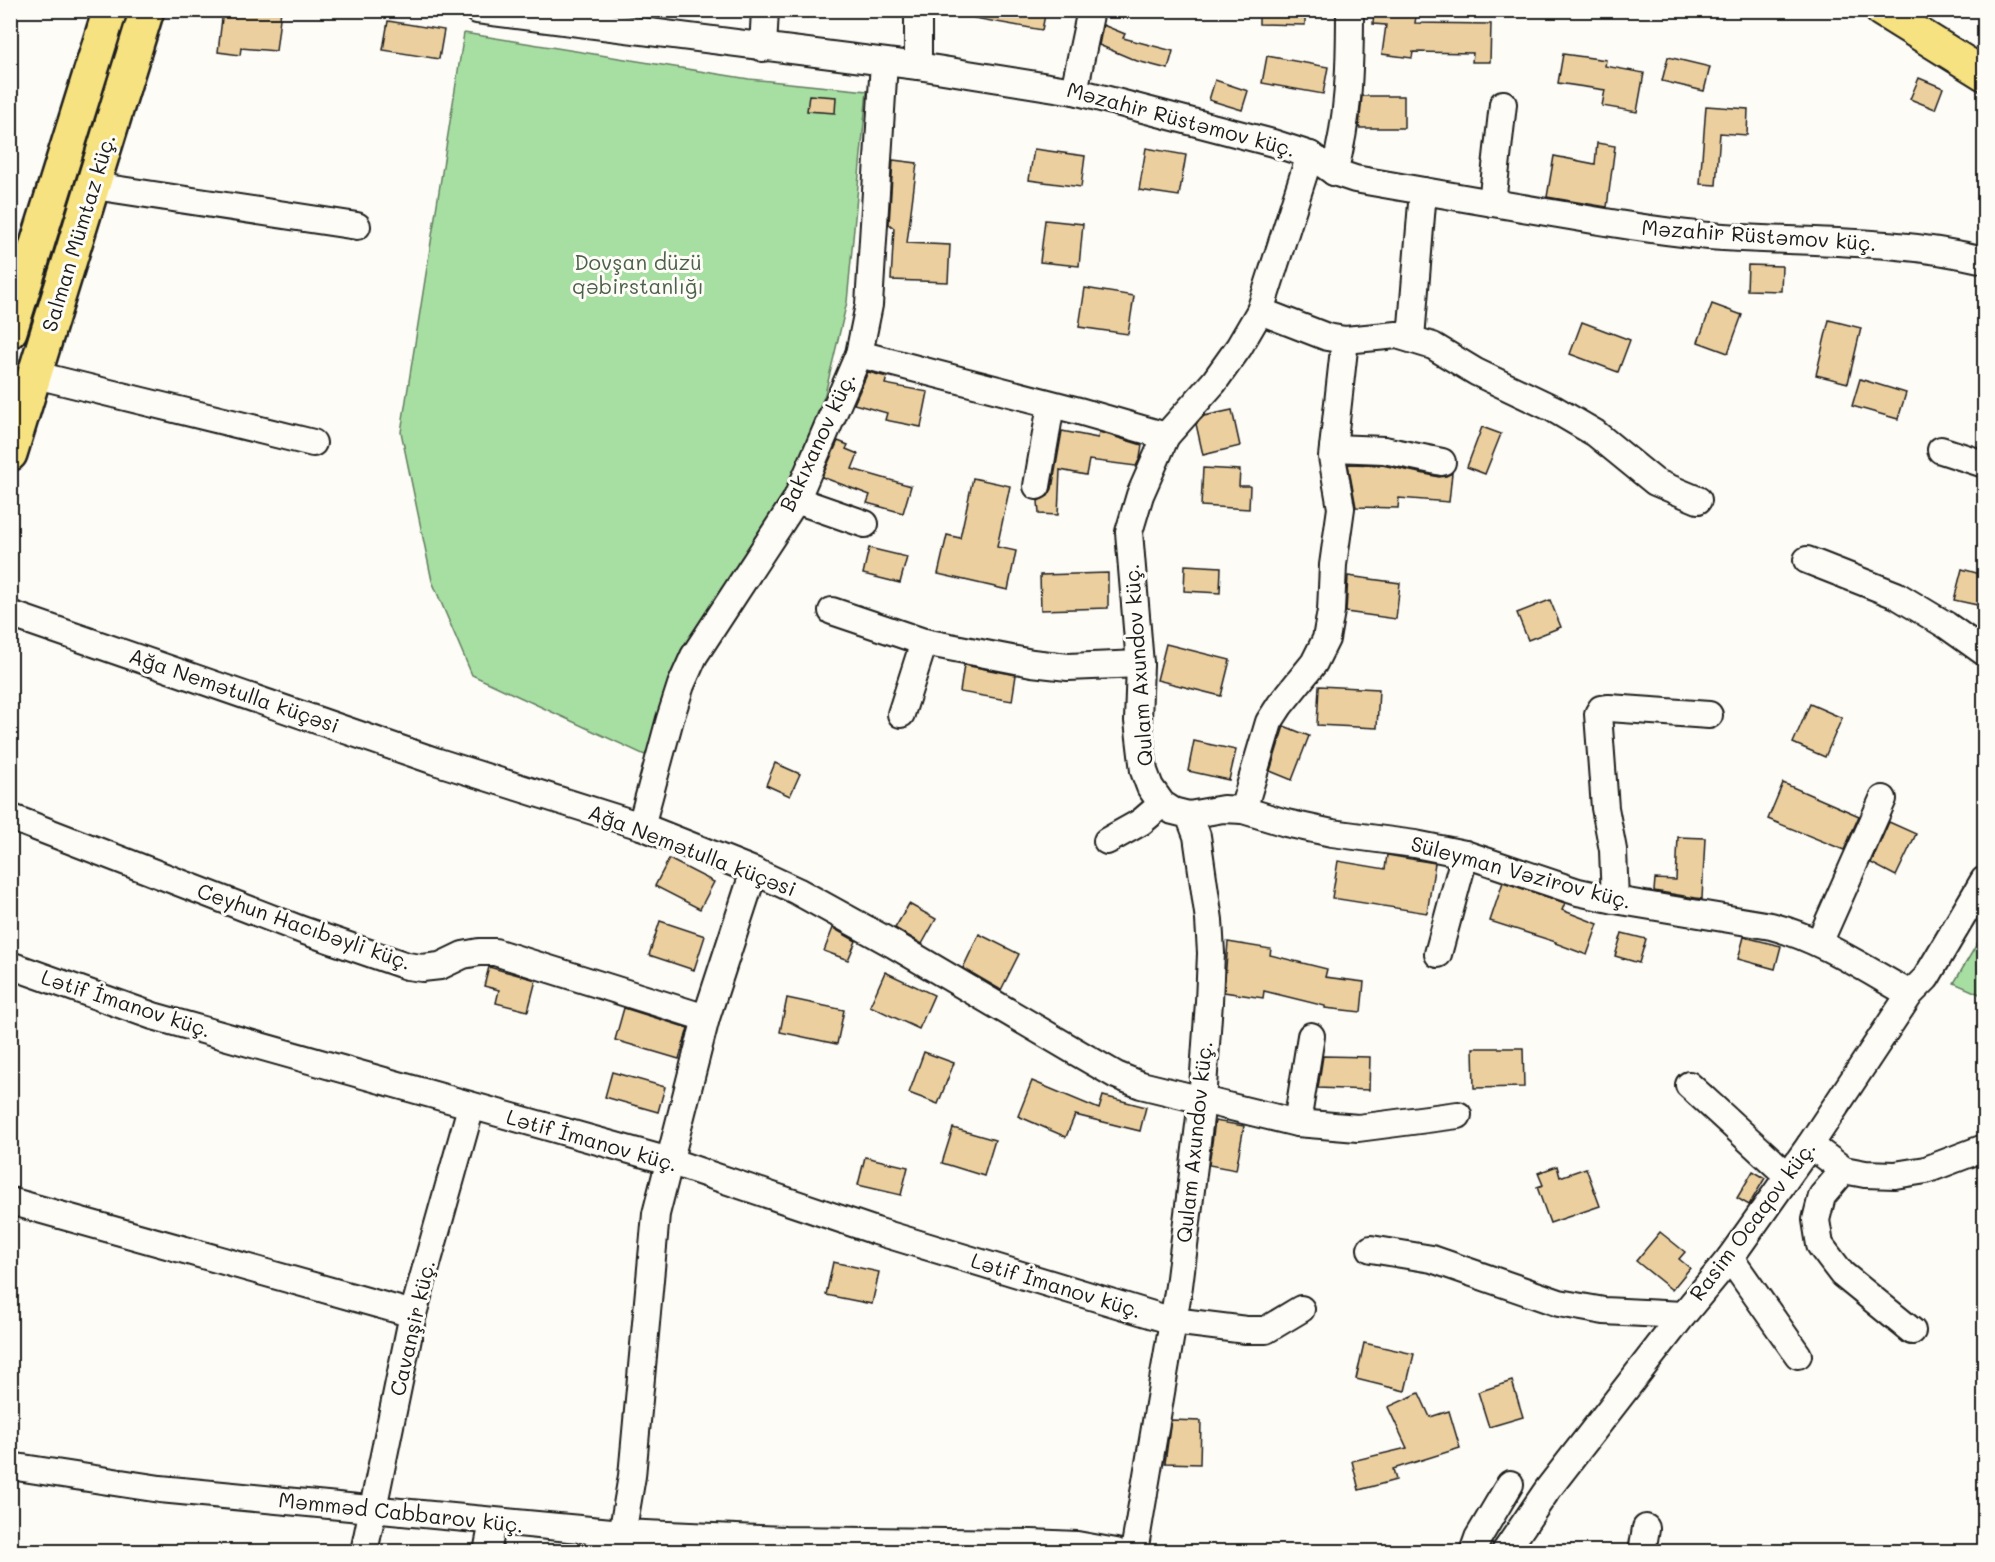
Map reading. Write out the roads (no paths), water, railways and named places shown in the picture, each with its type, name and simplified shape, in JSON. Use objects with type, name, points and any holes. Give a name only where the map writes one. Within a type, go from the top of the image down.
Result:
[{"type":"highway","name":"Salman Mümtaz küç.","points":[[10,454],[147,10]]},
{"type":"highway","points":[[10,331],[106,22],[136,45]]},
{"type":"main road","points":[[1881,10],[1984,74]]},
{"type":"street","name":"Məzahir Rüstəmov küç.","points":[[477,10],[918,66],[1074,91],[1247,135],[1310,154],[1334,172],[1355,179],[1492,203],[1708,236],[1926,249],[1984,260]]},
{"type":"street","points":[[764,48],[765,10]]},
{"type":"street","points":[[918,10],[918,66]]},
{"type":"street","points":[[1074,91],[1091,10]]},
{"type":"street","points":[[1334,172],[1340,151],[1350,69],[1350,10]]},
{"type":"street","name":"Bakıxanov küç.","points":[[640,826],[670,719],[681,685],[694,656],[795,500],[859,354],[869,305],[884,62]]},
{"type":"street","points":[[1492,203],[1503,104]]},
{"type":"street","name":"Qulam Axundov küç.","points":[[1162,804],[1150,787],[1144,771],[1138,721],[1140,664],[1129,531],[1140,495],[1166,436],[1214,382],[1239,347],[1260,311],[1310,154]]},
{"type":"street","points":[[94,186],[357,226]]},
{"type":"street","points":[[1411,338],[1423,191]]},
{"type":"street","points":[[1260,311],[1327,337],[1345,340],[1397,335],[1433,346],[1476,372],[1554,409],[1595,434],[1655,482],[1698,500]]},
{"type":"street","points":[[1244,810],[1269,722],[1314,663],[1326,639],[1341,508],[1332,457],[1345,340]]},
{"type":"street","points":[[859,354],[1166,436]]},
{"type":"street","points":[[36,375],[313,443]]},
{"type":"street","points":[[1037,486],[1051,405]]},
{"type":"street","points":[[1333,448],[1383,450],[1442,462]]},
{"type":"street","points":[[1941,450],[1984,464]]},
{"type":"street","points":[[795,500],[864,524]]},
{"type":"street","points":[[1807,560],[1896,595],[1946,625],[1984,652]]},
{"type":"street","points":[[832,610],[924,642],[1032,663],[1068,666],[1140,664]]},
{"type":"street","name":"Ağa Nemətulla küçəsi","points":[[10,614],[435,761],[640,826],[754,871],[797,891],[883,939],[1116,1075],[1141,1085],[1297,1123],[1358,1128],[1458,1115]]},
{"type":"street","points":[[901,714],[924,642]]},
{"type":"street","points":[[1615,900],[1613,850],[1605,808],[1598,714],[1601,709],[1609,708],[1709,715]]},
{"type":"street","points":[[1819,943],[1883,799]]},
{"type":"street","points":[[1107,841],[1140,822],[1162,804],[1173,811],[1189,815]]},
{"type":"street","name":"Süleyman Vəzirov küç.","points":[[1189,815],[1223,809],[1244,810],[1286,823],[1332,833],[1415,844],[1465,854],[1578,892],[1771,926],[1794,932],[1819,943],[1910,994]]},
{"type":"street","name":"Qulam Axundov küç.","points":[[1134,1551],[1173,1321],[1202,1101],[1211,952],[1209,920],[1197,836],[1189,815]]},
{"type":"street","name":"Ceyhun Hacıbəyli küç.","points":[[10,817],[302,930],[407,966],[440,966],[463,955],[495,952],[706,1018]]},
{"type":"street","points":[[1438,954],[1465,854]]},
{"type":"street","points":[[620,1542],[632,1476],[656,1215],[706,1018],[754,871]]},
{"type":"street","name":"Rasim Ocaqov küç.","points":[[1505,1551],[1548,1489],[1730,1258],[1810,1145],[1910,994],[1926,978],[1984,880]]},
{"type":"street","name":"Lətif İmanov küç.","points":[[10,965],[153,1016],[669,1161],[876,1231],[1173,1321],[1246,1330],[1266,1329],[1301,1309]]},
{"type":"street","points":[[1297,1123],[1311,1036]]},
{"type":"street","points":[[1689,1085],[1787,1175]]},
{"type":"street","name":"Cavanşir küç.","points":[[364,1551],[413,1314],[471,1107]]},
{"type":"street","points":[[1810,1145],[1844,1170],[1865,1174],[1895,1174],[1926,1170],[1984,1148]]},
{"type":"street","points":[[1844,1170],[1822,1196],[1816,1220],[1820,1245],[1842,1274],[1912,1331]]},
{"type":"street","points":[[10,1201],[413,1314]]},
{"type":"street","points":[[1371,1249],[1432,1259],[1559,1303],[1604,1311],[1683,1315]]},
{"type":"street","points":[[1730,1258],[1798,1355]]},
{"type":"street","name":"Məmməd Cabbarov küç.","points":[[10,1466],[160,1489],[493,1522],[620,1542],[785,1540],[894,1546],[1031,1543],[1077,1545],[1116,1551]]},
{"type":"street","points":[[1473,1551],[1478,1538],[1510,1484]]},
{"type":"street","points":[[487,1551],[493,1522]]},
{"type":"park label","name":"Dovşan düzü qəbirstanlığı","points":[[638,275]]}]
